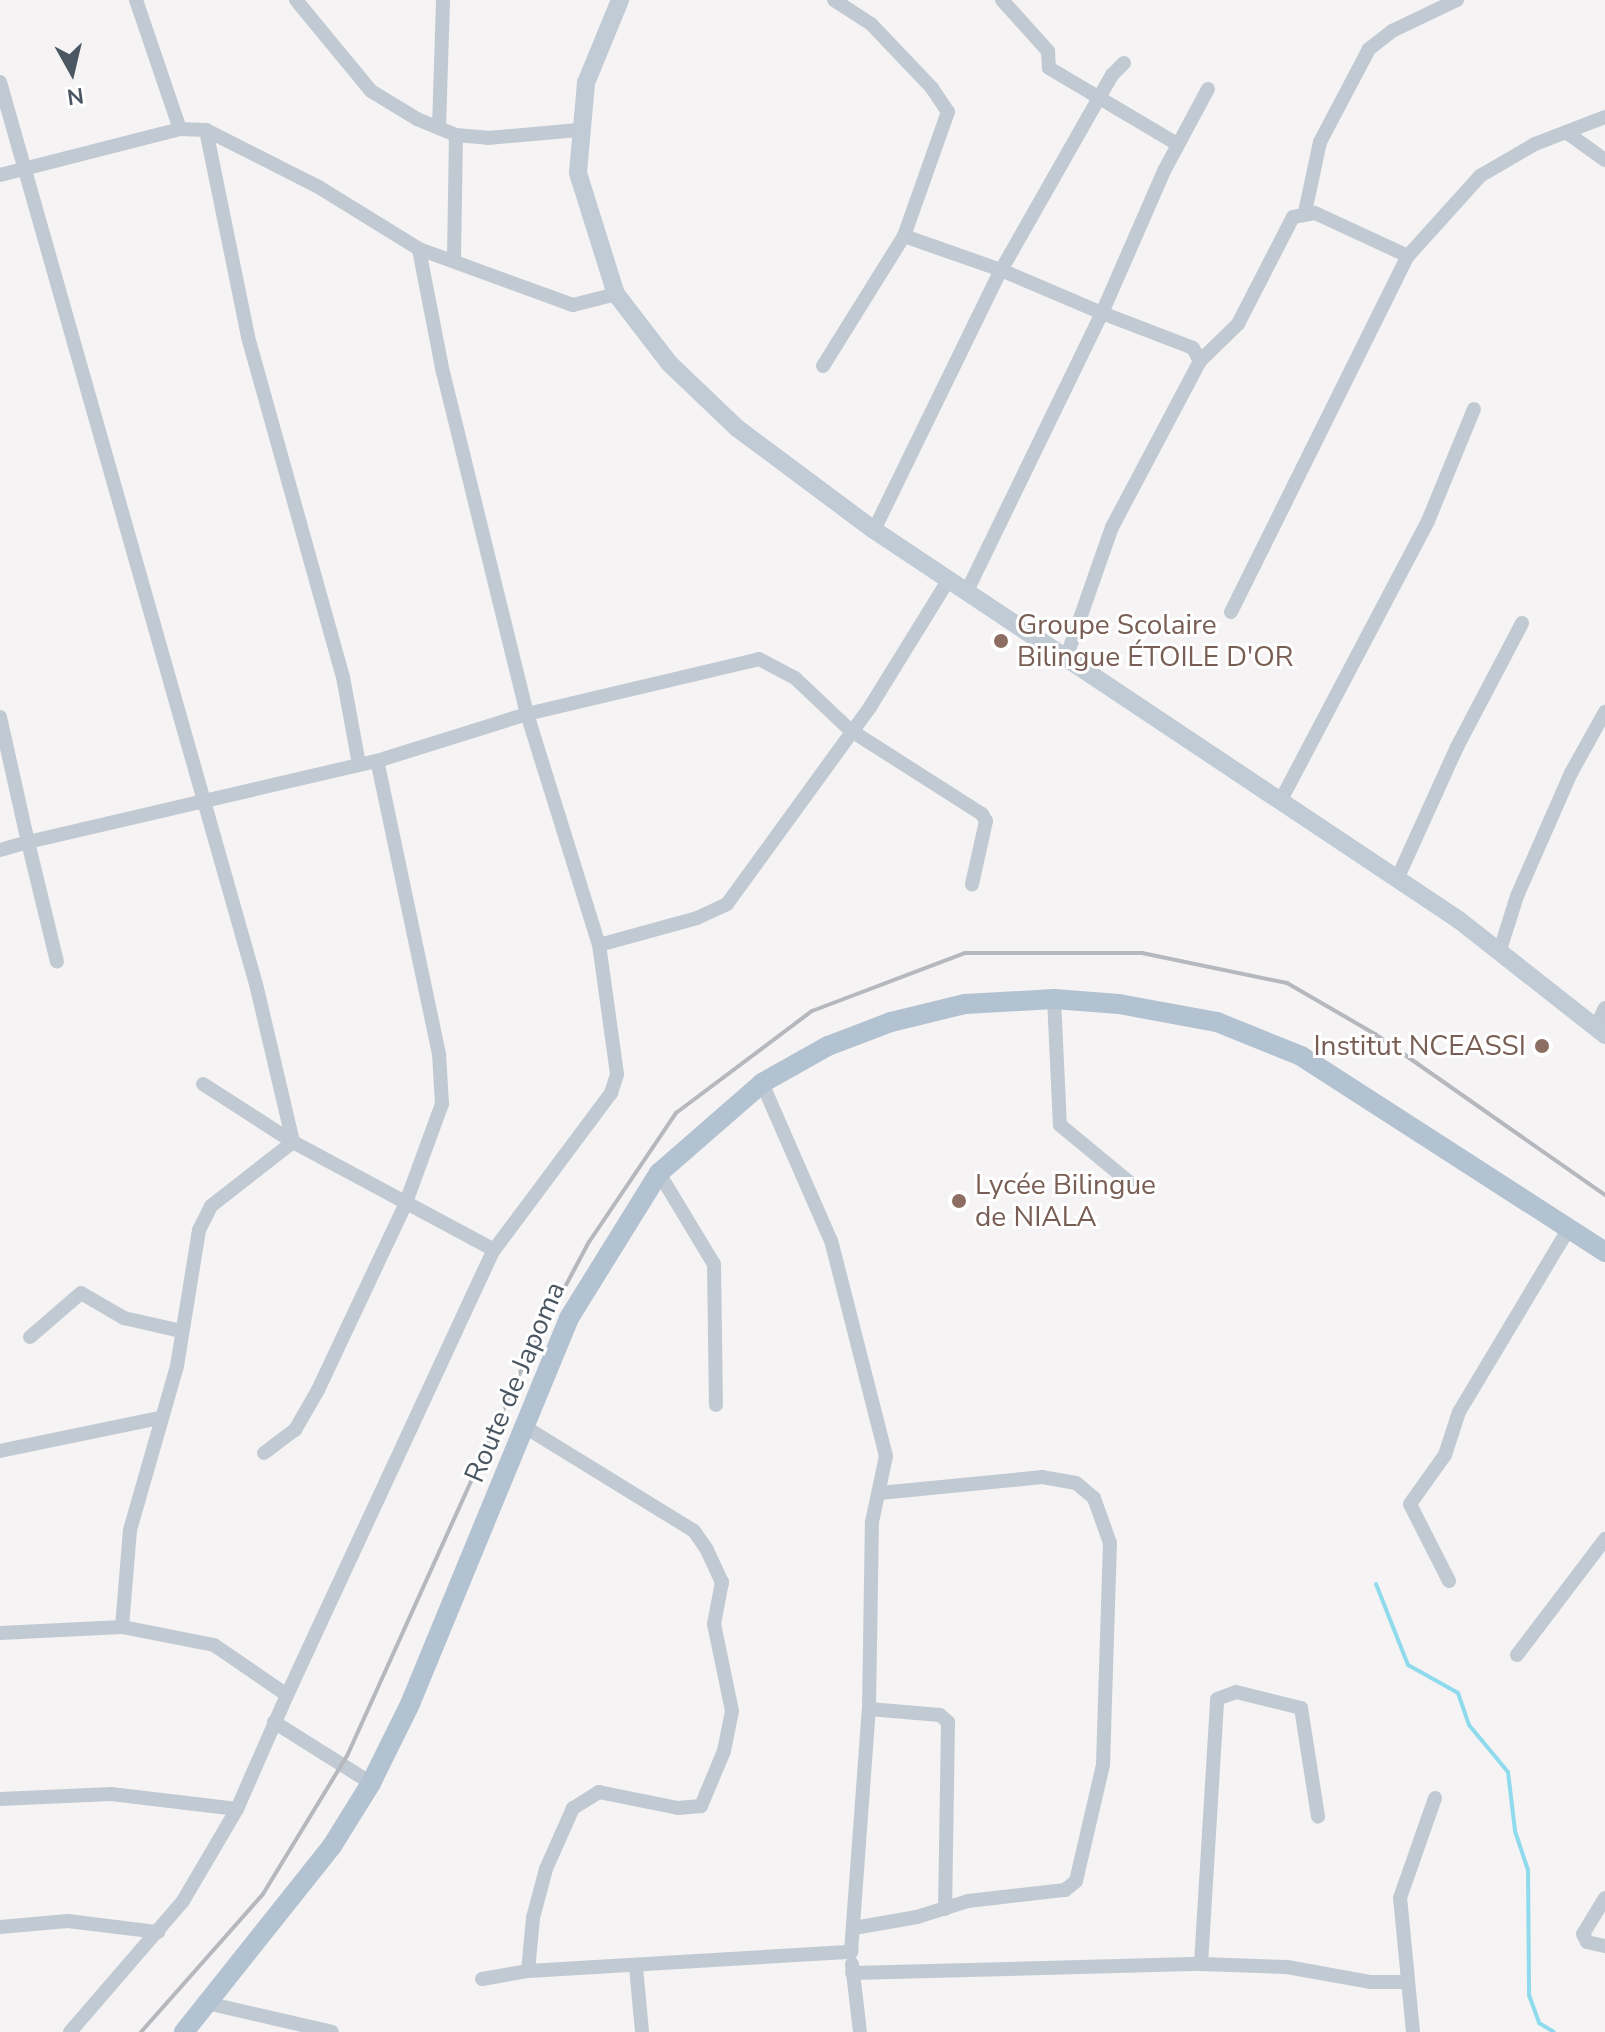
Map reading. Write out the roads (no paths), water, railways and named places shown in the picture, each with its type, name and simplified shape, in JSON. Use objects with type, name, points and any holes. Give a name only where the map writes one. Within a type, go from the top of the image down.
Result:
[{"type":"main road","points":[[620,0],[589,71],[579,130],[584,201],[616,294],[632,320],[706,401],[874,530],[1065,661],[1282,798],[1398,877],[1500,950],[1601,1031]]},
{"type":"main road","name":"Route de Japoma","points":[[184,2032],[211,2004],[332,1846],[371,1783],[410,1704],[569,1318],[659,1173],[762,1083],[828,1046],[891,1022],[965,1004],[1054,999],[1119,1004],[1258,1036],[1362,1092],[1605,1252]]},
{"type":"street","points":[[136,0],[180,129]]},
{"type":"street","points":[[296,0],[371,91],[439,128],[456,135],[488,138],[579,130]]},
{"type":"street","points":[[439,128],[443,0]]},
{"type":"street","points":[[823,366],[904,236],[947,118],[946,107],[871,24],[834,0]]},
{"type":"street","points":[[1002,0],[1048,51],[1049,68],[1098,100],[1177,144]]},
{"type":"street","points":[[1305,212],[1320,142],[1369,49],[1392,31],[1457,0]]},
{"type":"street","points":[[874,530],[1001,270],[1098,100],[1124,63]]},
{"type":"street","points":[[0,82],[202,803],[256,984],[293,1142]]},
{"type":"street","points":[[967,591],[1102,313],[1177,144],[1208,89]]},
{"type":"street","points":[[1231,612],[1408,256],[1468,184],[1535,144],[1605,117]]},
{"type":"street","points":[[0,175],[180,129],[206,130],[317,186],[419,249],[454,259],[573,305],[616,294]]},
{"type":"street","points":[[206,130],[248,337],[348,697],[359,764]]},
{"type":"street","points":[[1566,132],[1605,160]]},
{"type":"street","points":[[454,259],[456,135]]},
{"type":"street","points":[[1065,661],[1105,541],[1200,361],[1238,324],[1293,217],[1305,212],[1408,256]]},
{"type":"street","points":[[904,236],[1001,270],[1193,348],[1200,361]]},
{"type":"street","points":[[70,2032],[158,1932],[212,1857],[237,1809],[274,1722],[494,1250],[611,1093],[616,1055],[599,945],[527,714],[443,373],[419,249]]},
{"type":"street","points":[[1282,798],[1428,521],[1474,409]]},
{"type":"street","points":[[599,945],[697,918],[727,904],[850,730],[949,579]]},
{"type":"street","points":[[1398,877],[1457,747],[1522,623]]},
{"type":"street","points":[[0,850],[377,761],[527,714],[759,659],[795,678],[850,730],[982,814],[986,821],[972,884]]},
{"type":"street","points":[[1500,950],[1571,773],[1605,712]]},
{"type":"street","points":[[0,717],[57,962]]},
{"type":"street","points":[[264,1453],[287,1439],[305,1414],[405,1205],[442,1104],[442,1071],[377,761]]},
{"type":"street","points":[[1054,999],[1060,1125],[1129,1182]]},
{"type":"street","points":[[1601,1031],[1605,1008]]},
{"type":"street","points":[[762,1083],[831,1241],[859,1334],[886,1456],[870,1545],[869,1709],[851,1952],[860,2032]]},
{"type":"street","points":[[203,1084],[293,1142],[405,1205],[494,1250]]},
{"type":"street","points":[[122,1627],[130,1530],[159,1418],[177,1366],[193,1253],[211,1206],[293,1142]]},
{"type":"street","points":[[659,1173],[714,1264],[716,1405]]},
{"type":"street","points":[[1449,1581],[1410,1504],[1445,1455],[1459,1412],[1569,1228]]},
{"type":"street","points":[[30,1337],[81,1293],[124,1318],[181,1331]]},
{"type":"street","points":[[0,1451],[159,1418]]},
{"type":"street","points":[[525,1427],[694,1531],[722,1582],[714,1624],[732,1711],[724,1751],[701,1806],[678,1808],[599,1792],[573,1808],[546,1869],[533,1918],[528,1971]]},
{"type":"street","points":[[854,1928],[977,1899],[1053,1895],[1076,1881],[1103,1765],[1107,1524],[1081,1486],[1043,1477],[880,1493]]},
{"type":"street","points":[[1517,1655],[1605,1539]]},
{"type":"street","points":[[0,1633],[122,1627],[214,1645],[287,1695]]},
{"type":"street","points":[[1201,1964],[1217,1699],[1236,1692],[1301,1708],[1318,1817]]},
{"type":"street","points":[[869,1709],[940,1715],[948,1722],[945,1909]]},
{"type":"street","points":[[274,1722],[371,1783]]},
{"type":"street","points":[[0,1799],[111,1794],[237,1809]]},
{"type":"street","points":[[1413,2032],[1400,1898],[1435,1798]]},
{"type":"street","points":[[1605,1898],[1583,1934],[1587,1942],[1605,1946]]},
{"type":"street","points":[[0,1927],[68,1921],[158,1932]]},
{"type":"street","points":[[482,1979],[528,1971],[851,1952]]},
{"type":"street","points":[[852,1973],[1201,1964],[1287,1967],[1370,1982],[1406,1982]]},
{"type":"street","points":[[636,1967],[642,2032]]},
{"type":"street","points":[[211,2004],[331,2032]]},
{"type":"waterway","points":[[1376,1584],[1408,1665],[1458,1693],[1469,1725],[1508,1772],[1515,1831],[1528,1870],[1529,1995],[1539,2023],[1554,2032]]},
{"type":"railway","points":[[141,2032],[263,1894],[347,1756],[524,1364],[589,1242],[676,1113],[812,1011],[965,953],[1142,953],[1287,983],[1375,1034],[1605,1195]]},
{"type":"place","name":"Groupe Scolaire Bilingue ÉTOILE D'OR","points":[[1001,641]]},
{"type":"place","name":"Institut NCEASSI","points":[[1542,1046]]},
{"type":"place","name":"Lycée Bilingue de NIALA","points":[[959,1201]]}]
